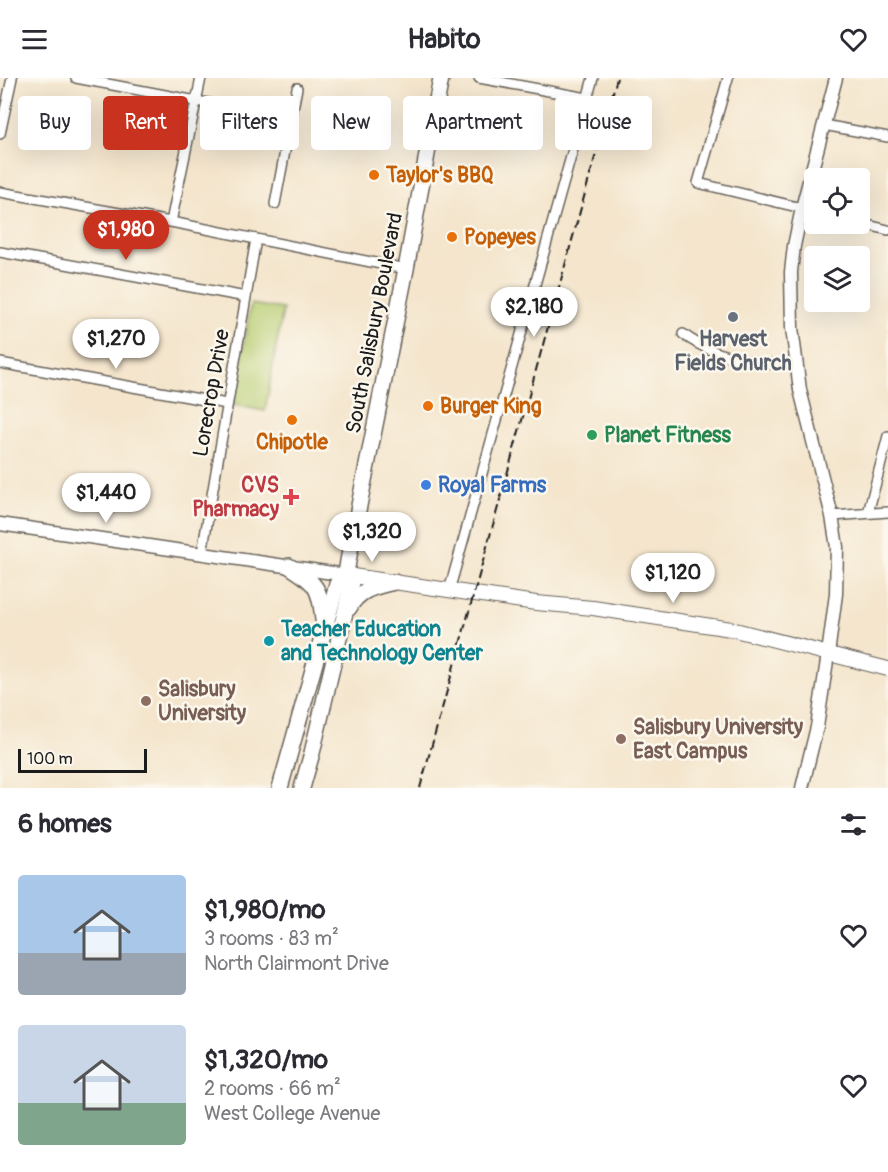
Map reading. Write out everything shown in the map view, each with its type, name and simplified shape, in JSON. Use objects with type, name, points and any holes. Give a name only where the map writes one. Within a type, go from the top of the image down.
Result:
[{"type":"main road","name":"South Salisbury Boulevard","points":[[302,788],[351,587],[346,575],[441,78]]},
{"type":"main road","points":[[289,566],[312,581],[321,600],[324,631]]},
{"type":"main road","name":"South Salisbury Boulevard","points":[[284,786],[337,584],[346,575]]},
{"type":"main road","points":[[346,575],[710,626],[888,669]]},
{"type":"main road","points":[[344,616],[354,598],[359,594],[394,582]]},
{"type":"street","points":[[0,134],[12,78]]},
{"type":"street","points":[[76,78],[200,103]]},
{"type":"street","points":[[171,222],[201,78]]},
{"type":"street","points":[[479,78],[576,96]]},
{"type":"street","points":[[588,96],[593,78]]},
{"type":"street","points":[[728,78],[698,183],[802,208]]},
{"type":"street","points":[[802,788],[816,726],[828,654],[836,594],[837,547],[832,516],[800,390],[792,328],[791,272],[802,208],[836,78]]},
{"type":"street","points":[[295,96],[297,88]]},
{"type":"street","points":[[824,125],[888,137]]},
{"type":"street","points":[[275,204],[285,150]]},
{"type":"street","points":[[449,591],[572,150]]},
{"type":"street","points":[[0,192],[171,222],[406,269]]},
{"type":"street","points":[[870,226],[888,230]]},
{"type":"street","name":"Lorecrop Drive","points":[[202,553],[256,239]]},
{"type":"street","points":[[0,252],[246,297]]},
{"type":"street","points":[[683,334],[701,346],[723,354],[759,363],[797,364]]},
{"type":"street","points":[[0,363],[227,404]]},
{"type":"street","points":[[868,513],[888,436]]},
{"type":"street","points":[[832,516],[888,513]]},
{"type":"street","points":[[0,524],[346,575]]},
{"type":"green space","points":[[251,304],[283,309],[265,411],[233,405]]},
{"type":"railway","points":[[420,788],[617,78]]},
{"type":"place","name":"Taylor's BBQ","points":[[374,175]]},
{"type":"place","name":"Popeyes","points":[[452,237]]},
{"type":"place","name":"Harvest Fields Church","points":[[733,317]]},
{"type":"place","name":"Burger King","points":[[428,406]]},
{"type":"place","name":"Chipotle","points":[[292,420]]},
{"type":"place","name":"Planet Fitness","points":[[592,435]]},
{"type":"place","name":"Royal Farms","points":[[426,485]]},
{"type":"place","name":"CVS Pharmacy","points":[[291,497]]},
{"type":"place","name":"Teacher Education and Technology Center","points":[[269,641]]},
{"type":"place","name":"Salisbury University","points":[[146,701]]},
{"type":"place","name":"Salisbury University East Campus","points":[[621,739]]}]
